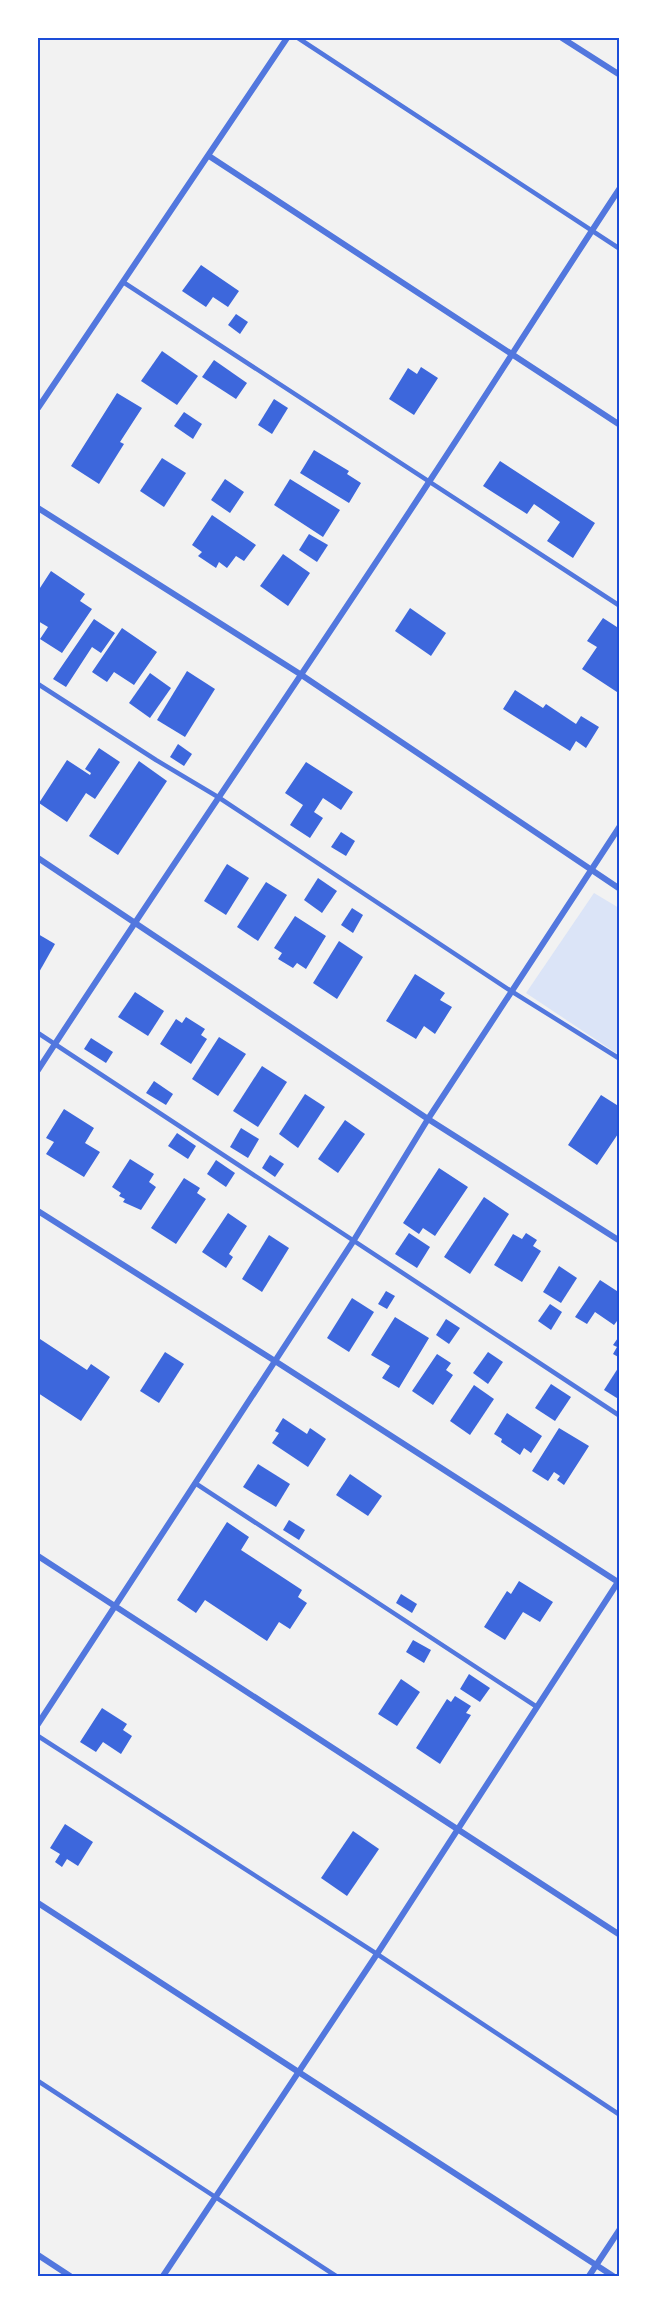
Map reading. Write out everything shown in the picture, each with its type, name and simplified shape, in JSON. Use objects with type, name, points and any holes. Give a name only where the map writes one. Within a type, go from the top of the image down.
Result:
[{"type":"street","points":[[38,408],[287,38]]},
{"type":"street","points":[[562,38],[620,75]]},
{"type":"street","points":[[209,156],[620,425]]},
{"type":"street","points":[[38,1070],[134,922],[429,482],[510,353],[620,188]]},
{"type":"street","points":[[38,508],[300,674],[620,889]]},
{"type":"street","points":[[38,1724],[354,1240],[428,1119],[620,826]]},
{"type":"street","points":[[38,858],[428,1119],[620,1241]]},
{"type":"street","points":[[38,1211],[619,1581],[459,1829],[163,2277]]},
{"type":"street","points":[[38,1556],[620,1935]]},
{"type":"street","points":[[38,1903],[613,2277]]},
{"type":"street","points":[[589,2277],[620,2229]]},
{"type":"street","points":[[38,2255],[70,2277]]},
{"type":"lane","points":[[298,38],[620,249]]},
{"type":"lane","points":[[123,282],[620,606]]},
{"type":"lane","points":[[38,684],[218,797],[511,991],[620,1059]]},
{"type":"lane","points":[[38,1033],[620,1416]]},
{"type":"lane","points":[[195,1483],[537,1707]]},
{"type":"lane","points":[[38,1736],[377,1954],[620,2115]]},
{"type":"lane","points":[[38,2081],[336,2277]]},
{"type":"shaded area","points":[[594,893],[619,908],[619,1055],[526,993]]},
{"type":"building","points":[[201,265],[239,291],[228,307],[213,297],[206,307],[182,291]]},
{"type":"building","points":[[236,314],[248,322],[240,334],[228,325]]},
{"type":"building","points":[[162,351],[198,376],[177,405],[141,381]]},
{"type":"building","points":[[214,360],[247,383],[236,399],[202,377]]},
{"type":"building","points":[[421,367],[438,378],[414,415],[389,399],[408,368],[417,374]]},
{"type":"building","points":[[117,393],[142,408],[120,442],[124,444],[99,484],[71,466]]},
{"type":"building","points":[[274,399],[288,408],[272,434],[258,425]]},
{"type":"building","points":[[184,412],[202,424],[193,439],[174,426]]},
{"type":"building","points":[[314,450],[349,471],[347,474],[361,483],[349,503],[300,473]]},
{"type":"building","points":[[162,458],[186,473],[164,507],[140,491]]},
{"type":"building","points":[[500,461],[595,523],[573,558],[547,541],[560,522],[534,504],[527,514],[483,486]]},
{"type":"building","points":[[225,479],[244,492],[230,513],[211,500]]},
{"type":"building","points":[[290,479],[340,510],[323,537],[274,505]]},
{"type":"building","points":[[212,515],[256,545],[244,561],[236,556],[227,568],[219,562],[216,568],[198,556],[202,552],[192,545]]},
{"type":"building","points":[[309,534],[328,545],[317,562],[299,550]]},
{"type":"building","points":[[283,554],[310,573],[288,606],[260,586]]},
{"type":"building","points":[[51,571],[85,594],[80,601],[92,609],[62,653],[40,639],[48,627],[38,621],[38,591]]},
{"type":"building","points":[[410,608],[446,633],[431,656],[395,631]]},
{"type":"building","points":[[603,618],[620,629],[620,694],[582,669],[597,647],[587,641]]},
{"type":"building","points":[[94,619],[115,633],[101,653],[92,647],[66,687],[53,679]]},
{"type":"building","points":[[122,628],[157,652],[134,685],[114,672],[107,682],[92,672]]},
{"type":"building","points":[[187,671],[215,689],[185,737],[157,720]]},
{"type":"building","points":[[150,673],[171,688],[150,718],[129,703]]},
{"type":"building","points":[[515,690],[543,708],[546,704],[576,724],[581,716],[599,727],[586,748],[576,741],[570,751],[503,709]]},
{"type":"building","points":[[178,744],[192,754],[184,766],[170,757]]},
{"type":"building","points":[[99,748],[120,762],[95,799],[86,793],[67,822],[39,803],[67,760],[90,775],[91,773],[85,769]]},
{"type":"building","points":[[139,761],[167,781],[118,855],[89,836]]},
{"type":"building","points":[[306,762],[353,792],[341,810],[323,798],[314,812],[323,818],[310,838],[290,825],[303,805],[285,793]]},
{"type":"building","points":[[341,832],[355,841],[346,856],[331,847]]},
{"type":"building","points":[[227,864],[249,878],[226,915],[204,901]]},
{"type":"building","points":[[318,878],[337,891],[322,913],[304,900]]},
{"type":"building","points":[[266,882],[287,895],[258,941],[237,927]]},
{"type":"building","points":[[352,908],[363,915],[353,933],[341,925]]},
{"type":"building","points":[[295,916],[326,936],[306,969],[297,963],[293,968],[278,959],[282,953],[274,948]]},
{"type":"building","points":[[38,934],[55,944],[38,974]]},
{"type":"building","points":[[339,941],[363,957],[337,999],[313,983]]},
{"type":"building","points":[[415,974],[445,993],[440,1000],[452,1007],[435,1034],[424,1026],[416,1039],[386,1021]]},
{"type":"building","points":[[135,992],[164,1011],[148,1036],[118,1017]]},
{"type":"building","points":[[186,1017],[205,1029],[201,1035],[207,1039],[191,1064],[160,1044],[176,1019],[182,1023]]},
{"type":"building","points":[[219,1037],[246,1054],[218,1096],[192,1079]]},
{"type":"building","points":[[91,1038],[113,1052],[106,1063],[84,1049]]},
{"type":"building","points":[[262,1066],[287,1082],[258,1127],[233,1111]]},
{"type":"building","points":[[154,1081],[173,1094],[166,1105],[146,1093]]},
{"type":"building","points":[[305,1094],[325,1107],[298,1148],[279,1134]]},
{"type":"building","points":[[601,1095],[620,1107],[620,1122],[617,1126],[620,1131],[597,1165],[568,1145]]},
{"type":"building","points":[[64,1109],[94,1128],[85,1143],[100,1152],[84,1177],[46,1154],[54,1142],[46,1138]]},
{"type":"building","points":[[345,1120],[365,1134],[338,1173],[318,1159]]},
{"type":"building","points":[[241,1128],[259,1139],[248,1158],[230,1147]]},
{"type":"building","points":[[177,1133],[196,1146],[188,1159],[168,1146]]},
{"type":"building","points":[[270,1155],[284,1164],[275,1177],[262,1168]]},
{"type":"building","points":[[130,1159],[154,1174],[149,1182],[156,1187],[141,1210],[123,1202],[125,1199],[119,1196],[121,1193],[112,1187]]},
{"type":"building","points":[[216,1160],[235,1173],[226,1187],[207,1174]]},
{"type":"building","points":[[439,1168],[468,1187],[435,1236],[423,1228],[419,1234],[403,1223]]},
{"type":"building","points":[[184,1178],[200,1188],[197,1193],[206,1199],[176,1244],[151,1228]]},
{"type":"building","points":[[484,1197],[509,1214],[470,1274],[444,1257]]},
{"type":"building","points":[[228,1213],[247,1226],[229,1254],[233,1257],[226,1268],[202,1252]]},
{"type":"building","points":[[409,1233],[430,1247],[417,1268],[395,1254]]},
{"type":"building","points":[[526,1233],[537,1240],[533,1246],[541,1251],[522,1282],[494,1265],[513,1234],[522,1239]]},
{"type":"building","points":[[269,1235],[289,1248],[262,1292],[242,1279]]},
{"type":"building","points":[[559,1266],[577,1278],[561,1303],[543,1292]]},
{"type":"building","points":[[600,1280],[620,1293],[620,1317],[614,1325],[595,1312],[587,1324],[575,1317]]},
{"type":"building","points":[[386,1291],[395,1296],[387,1309],[378,1304]]},
{"type":"building","points":[[352,1298],[374,1312],[349,1352],[327,1338]]},
{"type":"building","points":[[550,1304],[562,1312],[551,1330],[538,1321]]},
{"type":"building","points":[[395,1317],[429,1338],[399,1388],[382,1378],[390,1366],[371,1355]]},
{"type":"building","points":[[446,1319],[460,1328],[449,1344],[436,1335]]},
{"type":"building","points":[[620,1335],[620,1358],[613,1354],[617,1347],[613,1345]]},
{"type":"building","points":[[40,1339],[87,1370],[91,1364],[110,1377],[81,1421],[38,1393],[38,1342]]},
{"type":"building","points":[[165,1352],[184,1364],[159,1403],[140,1391]]},
{"type":"building","points":[[488,1352],[503,1362],[488,1384],[473,1373]]},
{"type":"building","points":[[437,1354],[451,1363],[446,1370],[453,1375],[433,1405],[412,1391]]},
{"type":"building","points":[[620,1365],[620,1400],[604,1390]]},
{"type":"building","points":[[551,1384],[571,1397],[555,1421],[535,1408]]},
{"type":"building","points":[[474,1385],[494,1399],[470,1435],[450,1421]]},
{"type":"building","points":[[507,1413],[542,1436],[531,1453],[524,1448],[520,1455],[501,1442],[502,1439],[494,1434]]},
{"type":"building","points":[[283,1418],[307,1434],[310,1428],[326,1439],[308,1467],[272,1443],[279,1433],[275,1431]]},
{"type":"building","points":[[559,1428],[589,1446],[564,1485],[557,1480],[560,1476],[554,1472],[548,1481],[532,1471]]},
{"type":"building","points":[[258,1464],[290,1484],[276,1507],[243,1487]]},
{"type":"building","points":[[350,1474],[382,1496],[368,1516],[336,1495]]},
{"type":"building","points":[[289,1520],[305,1530],[299,1540],[283,1530]]},
{"type":"building","points":[[227,1522],[249,1537],[241,1550],[302,1590],[298,1597],[307,1603],[290,1629],[279,1622],[267,1641],[205,1600],[196,1613],[177,1600]]},
{"type":"building","points":[[519,1581],[553,1602],[540,1622],[523,1612],[505,1640],[484,1627],[507,1591],[511,1594]]},
{"type":"building","points":[[401,1594],[417,1604],[412,1613],[396,1603]]},
{"type":"building","points":[[413,1640],[431,1650],[424,1663],[406,1652]]},
{"type":"building","points":[[469,1674],[490,1688],[480,1702],[460,1689]]},
{"type":"building","points":[[401,1679],[420,1692],[397,1726],[378,1714]]},
{"type":"building","points":[[455,1696],[471,1706],[466,1713],[471,1715],[440,1764],[416,1748],[447,1699],[451,1702]]},
{"type":"building","points":[[102,1708],[127,1724],[123,1730],[132,1736],[121,1754],[103,1742],[96,1752],[80,1742]]},
{"type":"building","points":[[65,1824],[93,1842],[78,1866],[67,1859],[62,1867],[55,1862],[60,1854],[50,1848]]},
{"type":"building","points":[[353,1831],[379,1849],[347,1896],[321,1878]]}]
